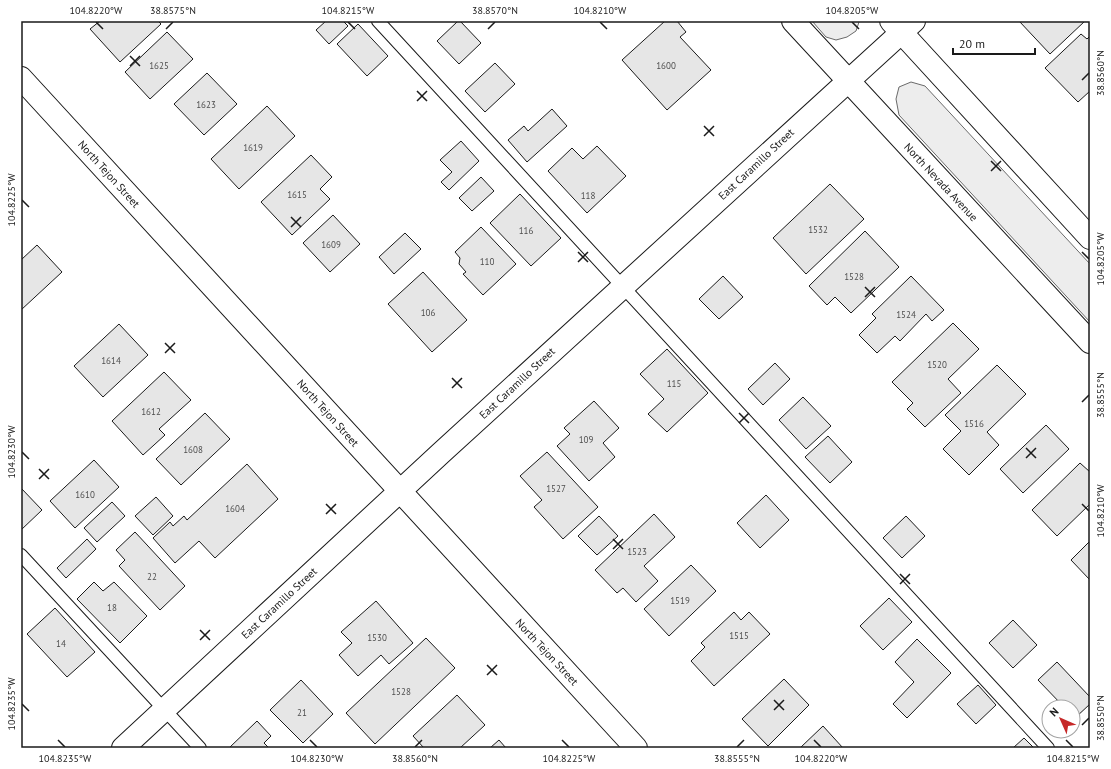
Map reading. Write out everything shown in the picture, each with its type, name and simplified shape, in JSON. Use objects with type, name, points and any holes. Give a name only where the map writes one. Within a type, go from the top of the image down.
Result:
[{"type":"street","name":"North Nevada Avenue","points":[[793,21],[1090,342]]},
{"type":"street","name":"East Caramillo Street","points":[[123,748],[847,80],[902,25]]},
{"type":"street","points":[[902,25],[1090,238]]},
{"type":"street","name":"North Tejon Street","points":[[21,78],[636,748]]},
{"type":"lane","points":[[378,21],[1048,748]]},
{"type":"lane","points":[[21,555],[200,748]]},
{"type":"shaded area","points":[[812,21],[859,22],[856,31],[847,37],[836,40],[826,37]]},
{"type":"shaded area","points":[[911,82],[925,86],[1090,264],[1090,322],[899,115],[896,99],[899,87]]},
{"type":"building","points":[[100,21],[158,21],[161,24],[120,62],[90,29]]},
{"type":"building","points":[[326,21],[343,21],[348,26],[329,44],[316,30]]},
{"type":"building","points":[[458,21],[460,21],[481,43],[459,64],[437,41]]},
{"type":"building","points":[[665,21],[677,21],[686,32],[680,37],[711,70],[667,110],[622,60]]},
{"type":"building","points":[[1019,21],[1085,21],[1050,54]]},
{"type":"building","points":[[358,24],[388,56],[367,76],[337,44]]},
{"type":"building","points":[[167,32],[193,59],[150,99],[125,72]]},
{"type":"building","points":[[1081,34],[1087,39],[1090,36],[1090,91],[1078,102],[1045,68]]},
{"type":"building","points":[[495,63],[515,84],[485,112],[465,91]]},
{"type":"building","points":[[207,73],[237,104],[204,135],[174,104]]},
{"type":"building","points":[[267,106],[295,136],[239,189],[211,159]]},
{"type":"building","points":[[552,109],[567,126],[527,162],[508,140],[524,126],[528,131]]},
{"type":"building","points":[[461,141],[479,161],[449,190],[441,182],[452,172],[440,160]]},
{"type":"building","points":[[597,146],[626,176],[587,213],[548,171],[572,148],[583,159]]},
{"type":"building","points":[[311,155],[332,177],[320,189],[330,199],[292,235],[261,202]]},
{"type":"building","points":[[481,177],[494,191],[472,211],[459,198]]},
{"type":"building","points":[[830,184],[864,219],[806,274],[773,238]]},
{"type":"building","points":[[520,194],[561,238],[531,266],[490,223]]},
{"type":"building","points":[[333,215],[360,244],[330,272],[303,243]]},
{"type":"building","points":[[481,227],[516,264],[483,295],[463,274],[466,272],[459,264],[460,258],[455,252]]},
{"type":"building","points":[[865,231],[899,267],[851,313],[835,297],[827,305],[809,286]]},
{"type":"building","points":[[405,233],[421,249],[394,274],[379,257]]},
{"type":"building","points":[[37,245],[62,272],[21,310],[21,260]]},
{"type":"building","points":[[423,272],[467,320],[432,352],[388,304]]},
{"type":"building","points":[[723,276],[743,297],[719,319],[699,299]]},
{"type":"building","points":[[911,276],[944,310],[932,321],[926,314],[900,341],[895,336],[877,353],[859,335],[876,318],[872,314]]},
{"type":"building","points":[[953,323],[979,349],[948,379],[961,393],[925,427],[907,409],[913,403],[892,382]]},
{"type":"building","points":[[119,324],[148,355],[103,397],[74,366]]},
{"type":"building","points":[[667,349],[708,393],[667,432],[648,414],[664,399],[640,374]]},
{"type":"building","points":[[775,363],[790,379],[763,405],[748,389]]},
{"type":"building","points":[[997,365],[1026,394],[987,432],[999,445],[969,475],[943,449],[961,431],[945,415]]},
{"type":"building","points":[[164,372],[191,400],[159,429],[165,435],[143,455],[112,421]]},
{"type":"building","points":[[803,397],[831,426],[806,449],[779,420]]},
{"type":"building","points":[[594,401],[619,428],[603,443],[615,457],[589,481],[557,446],[570,434],[564,428]]},
{"type":"building","points":[[205,413],[230,439],[181,485],[156,459]]},
{"type":"building","points":[[1046,425],[1069,449],[1023,493],[1000,469]]},
{"type":"building","points":[[828,436],[852,462],[830,483],[805,457]]},
{"type":"building","points":[[547,452],[598,507],[563,539],[534,507],[542,500],[520,476]]},
{"type":"building","points":[[94,460],[119,487],[75,528],[50,501]]},
{"type":"building","points":[[1080,463],[1090,472],[1090,504],[1057,536],[1032,510]]},
{"type":"building","points":[[247,464],[278,499],[215,558],[199,541],[175,563],[153,538],[170,522],[173,526],[184,516],[187,520]]},
{"type":"building","points":[[21,488],[42,510],[21,530]]},
{"type":"building","points":[[766,495],[789,520],[760,548],[737,523]]},
{"type":"building","points":[[156,497],[173,516],[153,535],[135,516]]},
{"type":"building","points":[[112,502],[125,516],[97,542],[84,528]]},
{"type":"building","points":[[654,514],[675,537],[644,566],[658,581],[636,602],[623,588],[617,593],[595,570]]},
{"type":"building","points":[[599,516],[618,536],[597,555],[578,536]]},
{"type":"building","points":[[906,516],[925,536],[902,558],[883,538]]},
{"type":"building","points":[[135,532],[185,586],[160,610],[119,566],[125,560],[116,550]]},
{"type":"building","points":[[87,539],[96,549],[66,578],[57,568]]},
{"type":"building","points":[[1090,541],[1090,580],[1071,560]]},
{"type":"building","points":[[691,565],[716,591],[669,636],[644,609]]},
{"type":"building","points":[[94,582],[103,591],[114,582],[147,616],[120,643],[77,599]]},
{"type":"building","points":[[889,598],[912,622],[883,650],[860,626]]},
{"type":"building","points":[[376,601],[413,643],[389,664],[381,655],[358,676],[339,655],[352,643],[341,632]]},
{"type":"building","points":[[55,608],[95,652],[67,677],[27,634]]},
{"type":"building","points":[[734,612],[741,620],[749,612],[770,634],[714,686],[691,661],[705,647],[701,643]]},
{"type":"building","points":[[1013,620],[1037,645],[1013,668],[989,643]]},
{"type":"building","points":[[426,638],[455,668],[375,744],[346,713]]},
{"type":"building","points":[[917,639],[951,673],[907,718],[893,704],[914,682],[895,662]]},
{"type":"building","points":[[1057,662],[1090,697],[1090,704],[1081,712],[1081,699],[1056,699],[1038,680]]},
{"type":"building","points":[[784,679],[809,705],[768,746],[742,719]]},
{"type":"building","points":[[301,680],[333,714],[303,743],[270,710]]},
{"type":"building","points":[[978,685],[996,705],[976,724],[957,704]]},
{"type":"building","points":[[457,695],[485,725],[460,748],[424,748],[413,736]]},
{"type":"building","points":[[257,721],[271,736],[264,743],[269,748],[229,748]]},
{"type":"building","points":[[823,726],[843,748],[800,748]]},
{"type":"building","points":[[1024,738],[1034,748],[1013,748]]},
{"type":"building","points":[[499,740],[506,748],[490,748]]}]
